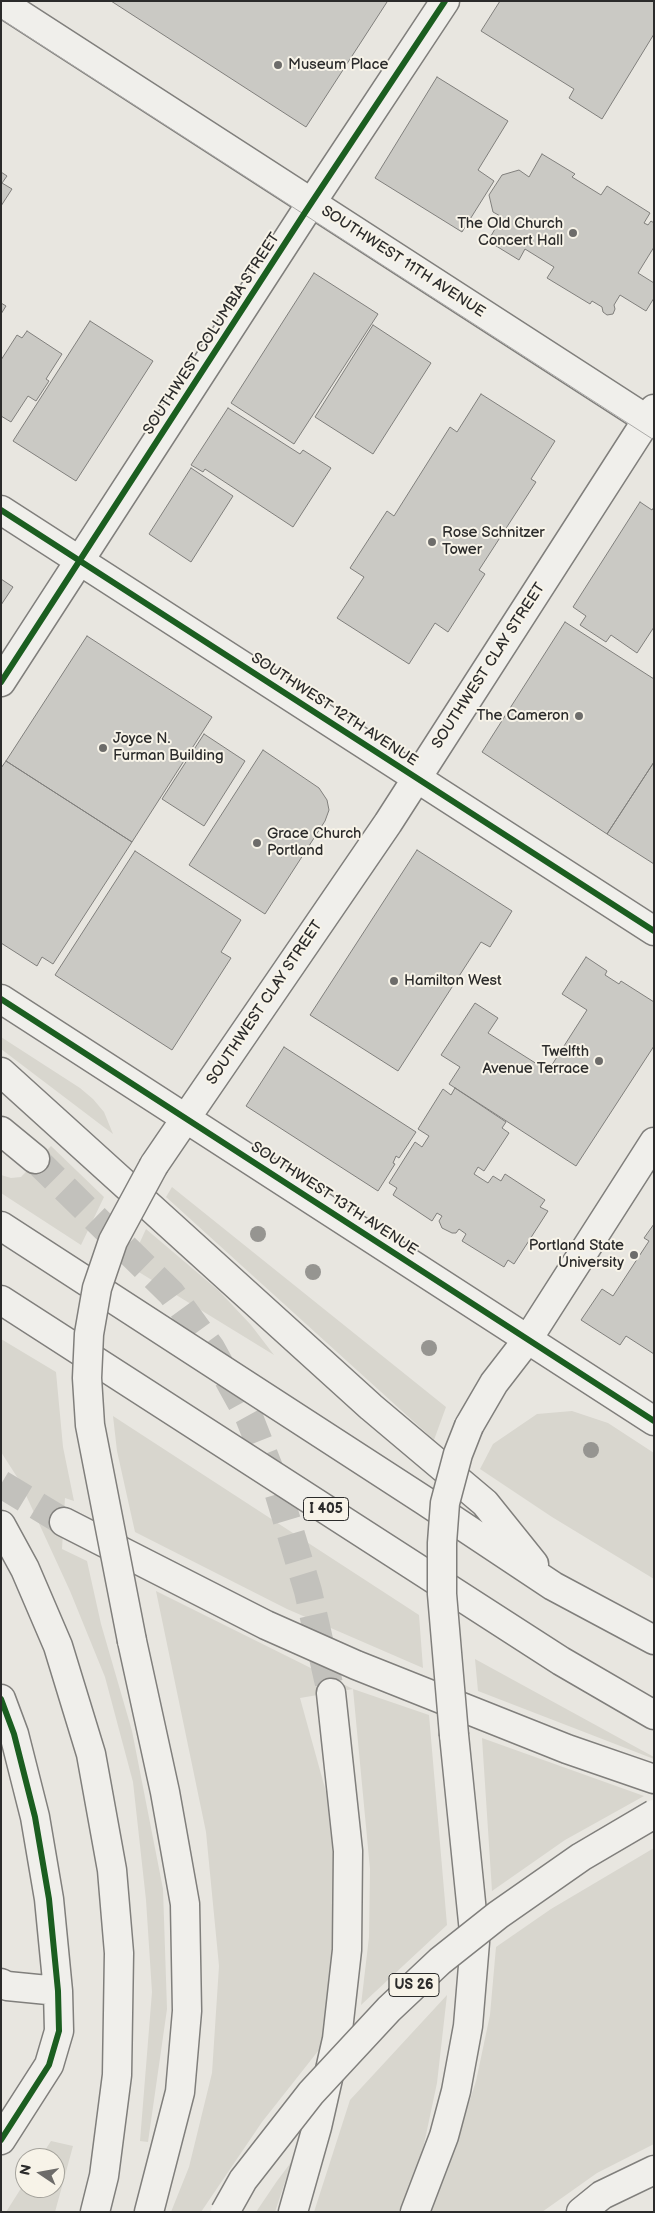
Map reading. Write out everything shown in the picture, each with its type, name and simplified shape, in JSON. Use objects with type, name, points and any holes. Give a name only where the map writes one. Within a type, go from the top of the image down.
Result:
[{"type":"main road","name":"SOUTHWEST COLUMBIA STREET","points":[[1,682],[445,1]]},
{"type":"main road","name":"SOUTHWEST 11TH AVENUE","points":[[1,2],[312,203],[651,418]]},
{"type":"main road","name":"SOUTHWEST CLAY STREET","points":[[149,2212],[180,2092],[187,2011],[185,1904],[165,1792],[132,1641],[90,1425],[87,1369],[89,1334],[98,1288],[113,1241],[154,1164],[417,778],[651,418]]},
{"type":"main road","name":"SOUTHWEST 12TH AVENUE","points":[[1,510],[654,931]]},
{"type":"main road","name":"SOUTHWEST 13TH AVENUE","points":[[1,999],[654,1421]]},
{"type":"main road","points":[[1,1072],[371,1407],[485,1503],[552,1586]]},
{"type":"main road","points":[[1,1131],[35,1159]]},
{"type":"main road","points":[[415,2212],[444,2136],[456,2091],[468,2026],[475,1942],[442,1594],[442,1543],[445,1503],[458,1454],[469,1426],[494,1383],[528,1339],[654,1142]]},
{"type":"main road","points":[[1,1226],[425,1501],[552,1586],[654,1640]]},
{"type":"main road","name":"I 405","points":[[1,1300],[561,1661],[654,1715]]},
{"type":"main road","points":[[64,1522],[266,1625],[356,1665],[567,1748],[654,1779]]},
{"type":"main road","points":[[1,1525],[25,1569],[58,1646],[91,1754],[112,1870],[119,1953],[117,2075],[104,2176],[95,2212]]},
{"type":"main road","points":[[293,2212],[317,2127],[337,2039],[347,1950],[348,1851],[331,1693]]},
{"type":"main road","points":[[1,1699],[14,1734],[35,1817],[48,1899],[58,1991],[58,2031],[49,2065],[1,2140]]},
{"type":"main road","name":"US 26","points":[[225,2212],[243,2180],[310,2093],[389,2009],[440,1961],[498,1916],[581,1857],[654,1814]]},
{"type":"main road","points":[[1,1982],[7,1986],[58,1991]]},
{"type":"main road","points":[[581,2212],[602,2195],[654,2170]]},
{"type":"shaded area","points":[[1,1037],[80,1088],[93,1099],[104,1112],[113,1134],[1,1049]]},
{"type":"shaded area","points":[[51,1146],[104,1197],[81,1245],[1,1193],[1,1175],[11,1178],[21,1177]]},
{"type":"shaded area","points":[[172,1187],[446,1407],[434,1440],[166,1197]]},
{"type":"shaded area","points":[[146,1229],[219,1291],[251,1325],[274,1355],[129,1266]]},
{"type":"shaded area","points":[[1,1339],[56,1372],[63,1447],[74,1501],[65,1498],[62,1549],[87,1561],[101,1624],[132,1731],[163,1889],[167,2009],[148,2142],[140,2141],[152,1992],[146,1900],[133,1782],[105,1677],[70,1591],[19,1480],[1,1452]]},
{"type":"shaded area","points":[[572,1411],[608,1423],[654,1453],[654,1579],[552,1517],[480,1469],[493,1444],[537,1414]]},
{"type":"shaded area","points":[[113,1416],[419,1615],[423,1668],[287,1609],[135,1532],[117,1451]]},
{"type":"shaded area","points":[[156,1591],[353,1689],[300,1698],[326,1792],[337,1890],[326,2041],[262,2122],[201,2212],[171,2212],[189,2167],[212,2073],[219,1966],[206,1832]]},
{"type":"shaded area","points":[[475,1659],[654,1757],[654,1759],[478,1691]]},
{"type":"shaded area","points":[[353,1689],[429,1715],[447,1925],[361,2005],[369,1937],[370,1869]]},
{"type":"shaded area","points":[[482,1738],[644,1796],[565,1840],[492,1891]]},
{"type":"shaded area","points":[[654,1848],[654,2144],[597,2173],[542,2212],[429,2212],[448,2168],[476,2081],[490,2015],[496,1947],[551,1909]]},
{"type":"shaded area","points":[[447,1995],[437,2083],[420,2163],[400,2212],[314,2212],[350,2100]]},
{"type":"shaded area","points":[[51,2141],[73,2146],[65,2175],[65,2148],[46,2148]]},
{"type":"shaded area","points":[[292,2161],[275,2212],[256,2212],[277,2181]]},
{"type":"shaded area","points":[[15,2198],[59,2198],[55,2212],[6,2212]]},
{"type":"building","name":"Museum Place","points":[[111,1],[385,1],[387,2],[306,127]]},
{"type":"building","points":[[500,1],[654,1],[654,34],[602,119],[569,98],[574,89],[481,31]]},
{"type":"building","points":[[437,77],[508,121],[478,170],[494,181],[462,232],[375,178]]},
{"type":"building","name":"The Old Church Concert Hall","points":[[542,154],[575,174],[572,177],[601,195],[607,186],[650,213],[644,223],[648,225],[651,221],[654,223],[654,247],[638,273],[654,283],[654,298],[646,311],[620,295],[614,305],[613,314],[607,315],[603,312],[602,307],[592,301],[590,304],[547,278],[554,267],[525,249],[519,260],[488,241],[502,217],[493,212],[489,195],[502,175],[519,170],[529,177]]},
{"type":"building","points":[[1,172],[7,176],[2,183],[12,189],[1,206]]},
{"type":"building","points":[[314,273],[378,314],[294,444],[231,403]]},
{"type":"building","points":[[1,303],[6,306],[1,314]]},
{"type":"building","points":[[90,321],[153,361],[76,481],[13,441]]},
{"type":"building","points":[[373,325],[431,363],[373,454],[315,417]]},
{"type":"building","points":[[27,331],[62,354],[46,379],[49,381],[36,401],[28,396],[11,422],[1,416],[1,360],[17,335],[22,338]]},
{"type":"building","name":"Rose Schnitzer Tower","points":[[481,394],[555,441],[531,479],[536,482],[479,570],[485,574],[448,632],[435,623],[409,664],[337,618],[364,577],[350,568],[387,511],[394,516],[450,427],[457,432]]},
{"type":"building","points":[[228,408],[300,454],[303,450],[331,468],[293,527],[205,469],[203,472],[191,465]]},
{"type":"building","points":[[191,468],[233,496],[191,562],[149,534]]},
{"type":"building","points":[[640,502],[652,510],[654,507],[654,627],[637,653],[611,635],[606,642],[580,625],[586,616],[573,607]]},
{"type":"building","points":[[1,579],[13,587],[1,605]]},
{"type":"building","name":"The Cameron","points":[[565,622],[654,679],[654,762],[607,834],[482,752]]},
{"type":"building","name":"Joyce N. Furman Building","points":[[87,636],[212,717],[132,842],[6,761]]},
{"type":"building","points":[[204,734],[245,761],[204,826],[162,799]]},
{"type":"building","name":"Grace Church Portland","points":[[263,750],[319,788],[327,800],[329,810],[325,821],[265,914],[189,865]]},
{"type":"building","points":[[6,761],[132,842],[53,964],[42,957],[37,966],[1,943],[1,768]]},
{"type":"building","points":[[654,762],[654,864],[607,834]]},
{"type":"building","name":"Hamilton West","points":[[417,850],[512,911],[490,947],[481,942],[398,1071],[310,1015]]},
{"type":"building","points":[[135,851],[241,920],[221,952],[231,958],[172,1050],[55,975]]},
{"type":"building","name":"Twelfth Avenue Terrace","points":[[586,957],[607,971],[605,975],[619,984],[621,981],[654,1002],[654,1046],[576,1166],[449,1084],[460,1067],[441,1055],[475,1003],[498,1018],[488,1033],[548,1071],[587,1010],[562,994]]},
{"type":"building","points":[[284,1047],[416,1132],[399,1158],[396,1156],[393,1163],[395,1164],[378,1191],[246,1106]]},
{"type":"building","points":[[455,1088],[506,1122],[502,1128],[509,1133],[484,1171],[478,1167],[474,1174],[488,1183],[493,1176],[501,1181],[505,1174],[545,1200],[540,1207],[548,1211],[514,1264],[508,1260],[504,1267],[462,1241],[466,1234],[459,1229],[456,1233],[452,1233],[442,1228],[439,1221],[442,1216],[437,1213],[432,1221],[393,1195],[397,1188],[389,1183],[415,1142],[422,1147],[429,1136],[418,1129],[443,1089],[451,1095]]},
{"type":"building","points":[[654,1224],[654,1354],[626,1336],[620,1345],[581,1320],[602,1289],[613,1296],[649,1241],[644,1238]]},
{"type":"tunnel","points":[[35,1159],[171,1293],[211,1348],[249,1417],[277,1488],[308,1591],[331,1693]]},
{"type":"tunnel","points":[[1,1484],[64,1522]]},
{"type":"tram line","points":[[1,19],[654,440]]},
{"type":"cycle path","points":[[1,682],[304,214],[445,1]]},
{"type":"cycle path","points":[[1,510],[654,931]]},
{"type":"cycle path","points":[[1,999],[654,1421]]},
{"type":"cycle path","points":[[1,1699],[14,1734],[35,1817],[49,1899],[58,1991],[59,2031],[49,2065],[1,2140]]},
{"type":"place","name":"Museum Place","points":[[278,65]]},
{"type":"place","name":"The Old Church Concert Hall","points":[[573,233]]},
{"type":"place","name":"Rose Schnitzer Tower","points":[[432,542]]},
{"type":"place","name":"The Cameron","points":[[579,716]]},
{"type":"place","name":"Joyce N. Furman Building","points":[[103,748]]},
{"type":"place","name":"Grace Church Portland","points":[[257,843]]},
{"type":"place","name":"Hamilton West","points":[[394,981]]},
{"type":"place","name":"Twelfth Avenue Terrace","points":[[599,1061]]},
{"type":"place","name":"Portland State University","points":[[634,1255]]}]
